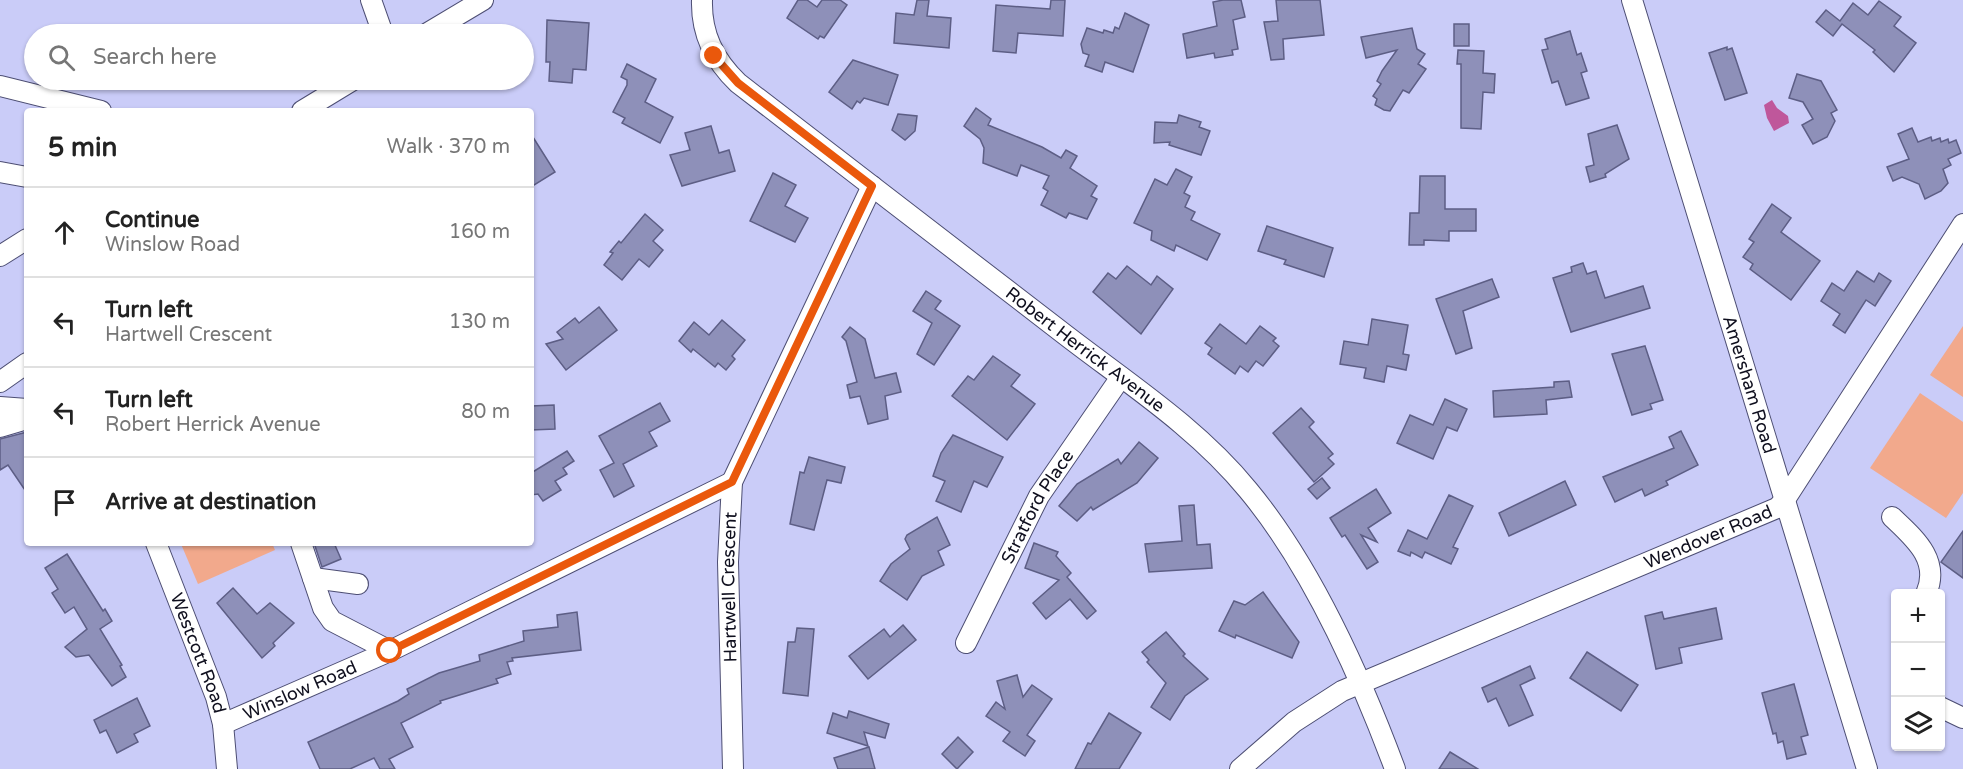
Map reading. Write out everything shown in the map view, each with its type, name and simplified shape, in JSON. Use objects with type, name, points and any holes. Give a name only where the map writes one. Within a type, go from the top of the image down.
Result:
[{"type":"street","points":[[371,0],[379,24]]},
{"type":"street","points":[[443,24],[483,0]]},
{"type":"street","name":"Robert Herrick Avenue","points":[[702,0],[706,35],[714,56],[724,70],[1207,445],[1250,492],[1306,574],[1360,683],[1395,769]]},
{"type":"street","name":"Amersham Road","points":[[1632,0],[1867,769]]},
{"type":"street","points":[[0,86],[89,108]]},
{"type":"street","points":[[307,108],[337,90]]},
{"type":"street","points":[[0,172],[24,176]]},
{"type":"street","name":"Hartwell Crescent","points":[[733,769],[728,562],[732,482],[872,186]]},
{"type":"street","name":"Wendover Road","points":[[1360,683],[1764,514],[1785,501],[1963,224]]},
{"type":"street","points":[[0,256],[24,241]]},
{"type":"street","points":[[0,382],[24,365]]},
{"type":"street","name":"Stratford Place","points":[[966,643],[1039,496],[1120,378]]},
{"type":"street","points":[[0,408],[24,410]]},
{"type":"street","points":[[2,433],[24,421]]},
{"type":"street","name":"Winslow Road","points":[[223,724],[390,651],[732,482]]},
{"type":"street","points":[[1892,517],[1924,549],[1929,562],[1928,589]]},
{"type":"street","name":"Westcott Road","points":[[157,546],[212,685],[223,724],[227,769]]},
{"type":"street","points":[[302,546],[323,608],[332,621],[390,651]]},
{"type":"street","points":[[313,578],[358,584]]},
{"type":"street","points":[[1240,769],[1311,710],[1360,683]]},
{"type":"street","points":[[1945,709],[1963,718]]},
{"type":"shaded area","points":[[1772,100],[1777,108],[1788,116],[1789,123],[1774,131],[1767,118],[1764,105]]},
{"type":"shaded area","points":[[1963,326],[1963,397],[1930,375]]},
{"type":"shaded area","points":[[1920,393],[1963,422],[1963,493],[1946,518],[1870,468]]},
{"type":"shaded area","points":[[182,546],[273,546],[275,550],[198,584]]},
{"type":"building","points":[[798,0],[807,0],[817,7],[822,0],[840,0],[847,5],[824,38],[820,36],[818,39],[787,18]]},
{"type":"building","points":[[917,0],[929,0],[927,16],[951,18],[949,48],[894,43],[896,13],[914,15]]},
{"type":"building","points":[[1051,0],[1065,0],[1063,36],[1018,33],[1016,53],[993,51],[996,5],[1050,9]]},
{"type":"building","points":[[1241,0],[1245,17],[1233,20],[1238,49],[1232,50],[1233,55],[1215,58],[1214,53],[1187,58],[1183,34],[1217,26],[1213,2]]},
{"type":"building","points":[[1276,0],[1320,0],[1324,35],[1283,39],[1284,59],[1271,60],[1264,22],[1278,21]]},
{"type":"building","points":[[1879,1],[1901,17],[1894,26],[1916,43],[1894,72],[1873,52],[1875,50],[1842,24],[1833,36],[1816,22],[1826,10],[1840,21],[1853,3],[1868,15]]},
{"type":"building","points":[[1125,13],[1149,25],[1133,72],[1105,62],[1102,72],[1085,66],[1089,55],[1083,53],[1081,44],[1087,28],[1103,33],[1104,30],[1113,33],[1115,27],[1119,29]]},
{"type":"building","points":[[547,20],[589,23],[586,70],[573,69],[572,83],[549,81],[550,62],[546,62]]},
{"type":"building","points":[[1454,24],[1469,24],[1469,46],[1454,46]]},
{"type":"building","points":[[1412,28],[1417,49],[1425,54],[1418,64],[1426,69],[1409,93],[1403,90],[1390,111],[1384,110],[1375,105],[1377,99],[1373,96],[1381,84],[1377,81],[1382,71],[1397,50],[1366,58],[1361,37]]},
{"type":"building","points":[[1570,31],[1577,55],[1581,53],[1587,71],[1581,73],[1589,98],[1566,105],[1558,81],[1552,83],[1542,50],[1548,49],[1545,39]]},
{"type":"building","points":[[1727,47],[1727,50],[1732,48],[1747,93],[1725,100],[1709,53]]},
{"type":"building","points":[[1458,50],[1484,51],[1483,73],[1495,74],[1494,93],[1483,92],[1481,129],[1461,128],[1461,64],[1457,64]]},
{"type":"building","points":[[853,60],[898,75],[888,105],[864,98],[860,103],[857,101],[852,109],[829,92]]},
{"type":"building","points":[[627,64],[656,79],[645,102],[673,117],[660,143],[622,123],[625,118],[613,112],[627,85],[627,80],[621,77]]},
{"type":"building","points":[[1797,74],[1821,81],[1837,110],[1831,113],[1835,121],[1827,137],[1813,144],[1802,125],[1813,119],[1803,102],[1789,98]]},
{"type":"building","points":[[976,108],[991,119],[988,125],[1042,147],[1061,158],[1066,150],[1077,156],[1070,168],[1097,186],[1091,196],[1097,199],[1087,219],[1069,213],[1066,218],[1041,205],[1048,191],[1043,188],[1049,176],[1021,165],[1017,176],[983,163],[984,148],[980,139],[964,126]]},
{"type":"building","points":[[898,114],[917,116],[915,131],[905,140],[892,130]]},
{"type":"building","points":[[1179,115],[1201,122],[1199,127],[1210,131],[1201,155],[1169,145],[1170,142],[1154,143],[1155,122],[1177,123]]},
{"type":"building","points":[[1617,125],[1629,159],[1605,174],[1606,177],[1590,182],[1586,167],[1594,165],[1588,134]]},
{"type":"building","points":[[711,126],[719,153],[729,150],[735,171],[682,186],[670,155],[690,150],[685,133]]},
{"type":"building","points":[[1912,128],[1918,142],[1931,137],[1932,141],[1940,138],[1941,142],[1948,139],[1949,143],[1956,140],[1961,153],[1948,159],[1951,165],[1943,169],[1948,183],[1941,191],[1925,199],[1919,184],[1902,177],[1893,181],[1887,167],[1909,159],[1898,134]]},
{"type":"building","points":[[534,139],[555,172],[534,185]]},
{"type":"building","points":[[1176,169],[1192,177],[1184,193],[1190,196],[1185,207],[1195,212],[1191,220],[1220,234],[1207,260],[1176,245],[1174,251],[1151,240],[1152,231],[1134,223],[1155,179],[1167,185]]},
{"type":"building","points":[[773,173],[796,185],[785,206],[808,218],[795,242],[750,221]]},
{"type":"building","points":[[1420,176],[1445,176],[1445,209],[1476,209],[1476,231],[1449,231],[1449,241],[1424,240],[1424,245],[1409,245],[1410,213],[1419,213]]},
{"type":"building","points":[[1772,204],[1791,218],[1781,232],[1820,261],[1791,300],[1750,269],[1753,264],[1743,257],[1754,242],[1749,239]]},
{"type":"building","points":[[645,214],[663,230],[653,241],[663,250],[649,267],[639,259],[622,280],[604,265],[613,253],[610,252],[619,241],[621,243]]},
{"type":"building","points":[[1267,226],[1333,248],[1324,277],[1284,264],[1286,260],[1258,251]]},
{"type":"building","points":[[1583,263],[1587,274],[1596,271],[1605,298],[1643,286],[1650,308],[1571,332],[1553,278],[1572,272],[1571,267]]},
{"type":"building","points":[[1127,266],[1151,285],[1157,276],[1173,289],[1141,334],[1093,292],[1108,273],[1116,279]]},
{"type":"building","points":[[1857,271],[1874,282],[1879,273],[1891,281],[1875,306],[1866,300],[1845,333],[1833,325],[1840,314],[1821,301],[1832,283],[1844,291]]},
{"type":"building","points":[[1492,279],[1499,297],[1463,311],[1472,348],[1456,354],[1436,299]]},
{"type":"building","points":[[926,291],[941,301],[935,309],[960,326],[934,365],[917,354],[932,323],[913,311]]},
{"type":"building","points":[[599,307],[617,330],[566,370],[546,344],[563,339],[557,332],[575,318],[579,323]]},
{"type":"building","points":[[1372,319],[1408,325],[1403,354],[1409,355],[1406,370],[1387,366],[1384,382],[1364,378],[1366,368],[1340,364],[1344,341],[1368,345]]},
{"type":"building","points":[[722,320],[745,340],[732,356],[735,359],[726,370],[718,363],[715,367],[693,349],[691,352],[679,341],[694,322],[709,335]]},
{"type":"building","points":[[1220,324],[1246,344],[1260,326],[1276,338],[1273,341],[1279,346],[1263,366],[1256,361],[1248,372],[1240,366],[1235,374],[1208,354],[1212,348],[1205,343]]},
{"type":"building","points":[[850,327],[865,339],[875,378],[896,373],[901,392],[885,396],[888,419],[868,424],[860,396],[850,398],[847,385],[857,382],[846,341],[842,337]]},
{"type":"building","points":[[1645,346],[1663,400],[1650,404],[1652,409],[1632,415],[1612,354]]},
{"type":"building","points":[[993,356],[1020,375],[1011,386],[1035,404],[1007,440],[952,396],[968,376],[974,380]]},
{"type":"building","points":[[1569,381],[1572,397],[1546,400],[1547,414],[1494,417],[1493,391],[1554,387],[1554,382]]},
{"type":"building","points":[[1445,399],[1467,409],[1457,431],[1447,427],[1433,459],[1397,443],[1410,415],[1433,425]]},
{"type":"building","points":[[660,403],[670,421],[649,432],[657,446],[623,464],[634,486],[614,497],[600,470],[614,463],[599,436]]},
{"type":"building","points":[[554,405],[555,429],[534,430],[534,406]]},
{"type":"building","points":[[1301,408],[1314,422],[1309,427],[1333,454],[1328,458],[1334,464],[1314,482],[1273,433]]},
{"type":"building","points":[[1681,431],[1698,465],[1666,481],[1668,485],[1645,496],[1642,489],[1615,502],[1603,477],[1674,448],[1669,437]]},
{"type":"building","points":[[24,433],[24,489],[8,465],[0,470],[0,439]]},
{"type":"building","points":[[953,435],[1003,457],[987,487],[974,481],[961,512],[936,501],[945,481],[933,476],[941,453]]},
{"type":"building","points":[[1139,442],[1158,458],[1137,483],[1093,510],[1091,507],[1077,521],[1059,506],[1077,484],[1118,459],[1121,464]]},
{"type":"building","points":[[567,451],[574,461],[563,468],[567,474],[555,481],[561,490],[543,501],[538,494],[534,495],[534,471]]},
{"type":"building","points":[[809,457],[845,467],[841,483],[827,480],[814,530],[790,524],[800,472],[804,473]]},
{"type":"building","points":[[1322,478],[1330,488],[1317,499],[1308,489]]},
{"type":"building","points":[[1565,481],[1576,505],[1509,536],[1499,513]]},
{"type":"building","points":[[1376,489],[1391,513],[1368,528],[1377,542],[1361,535],[1378,562],[1367,569],[1345,535],[1342,537],[1330,518]]},
{"type":"building","points":[[1449,495],[1473,506],[1453,547],[1458,549],[1451,564],[1425,552],[1422,558],[1411,552],[1410,556],[1398,551],[1408,530],[1427,539]]},
{"type":"building","points":[[1194,505],[1197,545],[1210,544],[1212,568],[1149,572],[1145,544],[1182,541],[1179,506]]},
{"type":"building","points":[[937,517],[950,545],[938,551],[944,565],[922,576],[907,600],[880,581],[891,564],[910,549],[905,539],[907,535]]},
{"type":"building","points":[[1963,531],[1963,578],[1941,562]]},
{"type":"building","points":[[1034,543],[1058,552],[1056,556],[1071,573],[1067,577],[1096,611],[1087,619],[1070,599],[1046,619],[1033,603],[1059,580],[1025,568]]},
{"type":"building","points":[[315,546],[335,546],[341,559],[322,567]]},
{"type":"building","points":[[67,554],[103,611],[105,609],[112,621],[100,629],[122,665],[120,666],[126,677],[112,686],[89,655],[76,657],[65,647],[87,629],[74,607],[65,613],[52,593],[58,589],[45,568]]},
{"type":"building","points":[[233,588],[257,614],[270,603],[294,623],[273,643],[275,646],[262,658],[217,603]]},
{"type":"building","points":[[1263,592],[1299,642],[1292,658],[1236,635],[1235,638],[1219,631],[1234,601],[1245,605]]},
{"type":"building","points":[[1716,608],[1722,639],[1679,648],[1682,663],[1656,669],[1645,616],[1662,612],[1664,619]]},
{"type":"building","points":[[577,612],[581,650],[512,658],[513,661],[507,662],[511,674],[496,679],[498,683],[440,701],[441,703],[401,723],[413,747],[389,759],[395,769],[380,769],[374,758],[350,769],[320,769],[308,742],[398,701],[409,694],[407,689],[439,673],[480,661],[479,655],[524,641],[523,631],[558,627],[557,615]]},
{"type":"building","points":[[903,625],[916,640],[868,679],[849,656],[884,629],[890,637]]},
{"type":"building","points":[[797,628],[814,629],[808,696],[783,693],[788,642],[795,642]]},
{"type":"building","points":[[1166,632],[1185,654],[1183,656],[1208,679],[1185,696],[1170,720],[1151,707],[1166,683],[1147,662],[1149,660],[1142,652]]},
{"type":"building","points":[[1587,652],[1638,685],[1621,711],[1570,678]]},
{"type":"building","points":[[1530,666],[1535,678],[1520,685],[1533,715],[1509,726],[1496,698],[1488,702],[1482,688]]},
{"type":"building","points":[[1017,675],[1023,697],[1032,685],[1052,699],[1027,735],[1035,741],[1025,756],[1003,741],[1010,732],[986,716],[996,702],[1005,709],[997,681]]},
{"type":"building","points":[[1794,684],[1808,735],[1801,737],[1806,754],[1787,759],[1783,741],[1778,743],[1776,733],[1773,734],[1762,693]]},
{"type":"building","points":[[137,698],[150,726],[134,734],[138,742],[117,753],[106,730],[100,733],[94,720]]},
{"type":"building","points":[[849,711],[889,724],[885,738],[864,732],[868,746],[827,733],[833,713],[847,718]]},
{"type":"building","points":[[1109,713],[1141,733],[1119,769],[1075,769],[1088,743],[1091,744]]},
{"type":"building","points":[[958,737],[973,752],[957,769],[942,754]]},
{"type":"building","points":[[869,747],[875,769],[838,769],[834,758]]},
{"type":"building","points":[[1450,752],[1478,769],[1439,769]]},
{"type":"route","points":[[390,651],[732,482],[741,458],[865,196],[872,186],[738,83],[724,70],[714,56]]}]
